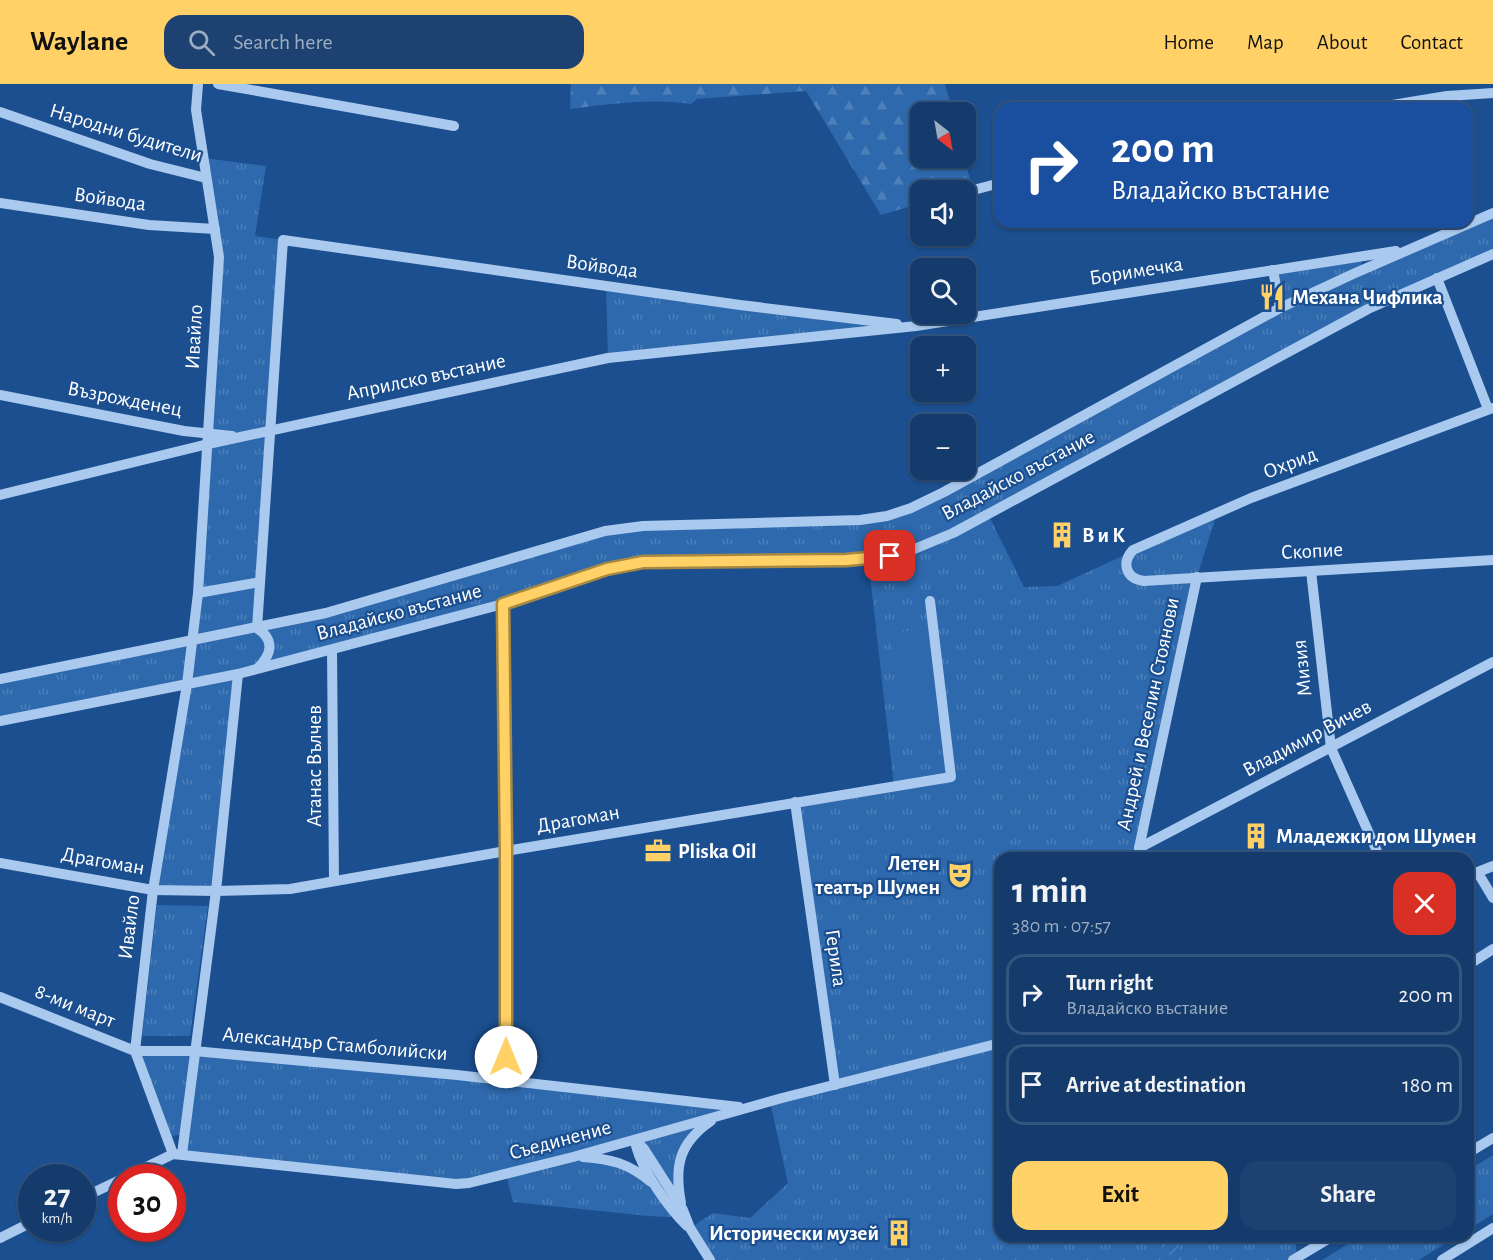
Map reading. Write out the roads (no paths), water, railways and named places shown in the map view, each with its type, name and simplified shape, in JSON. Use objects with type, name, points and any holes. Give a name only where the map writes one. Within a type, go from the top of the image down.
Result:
[{"type":"street","name":"Ивайло","points":[[178,1154],[135,1051],[153,890],[194,639],[198,593],[219,257],[196,110],[198,84]]},
{"type":"street","points":[[218,84],[454,126]]},
{"type":"street","points":[[1410,102],[1447,96],[1493,93]]},
{"type":"street","name":"Народни будители","points":[[0,112],[150,164],[206,178]]},
{"type":"street","points":[[976,189],[994,185]]},
{"type":"street","name":"Войвода","points":[[0,203],[149,225],[215,229]]},
{"type":"street","name":"Владайско въстание","points":[[1474,221],[1493,213]]},
{"type":"street","name":"Владайско въстание","points":[[0,679],[326,613],[605,531],[643,526],[837,522],[887,516],[911,508],[944,492],[1280,308],[1457,228]]},
{"type":"street","name":"Войвода","points":[[270,432],[283,240],[729,303],[916,326]]},
{"type":"street","name":"Боримечка","points":[[867,332],[1410,248]]},
{"type":"street","name":"Владайско въстание","points":[[0,721],[238,674],[503,604],[607,569],[643,562],[846,560],[890,556],[912,550],[953,533],[1368,309],[1493,254]]},
{"type":"street","points":[[1272,270],[1280,308]]},
{"type":"street","points":[[1437,278],[1491,408]]},
{"type":"street","name":"Априлско въстание","points":[[0,495],[208,439],[244,437],[270,432],[608,358],[867,332]]},
{"type":"street","name":"Възрожденец","points":[[0,395],[184,431],[208,439]]},
{"type":"street","name":"Охрид","points":[[1133,578],[1126,569],[1126,564],[1133,550],[1251,498],[1491,408]]},
{"type":"street","points":[[257,669],[266,660],[270,650],[269,641],[257,628],[270,432]]},
{"type":"street","name":"Скопие","points":[[1133,578],[1144,581],[1493,560]]},
{"type":"street","name":"Мизия","points":[[1311,571],[1331,748],[1377,852]]},
{"type":"street","name":"Андрей и Веселин Стоянови","points":[[1141,852],[1197,577]]},
{"type":"street","points":[[198,593],[260,582]]},
{"type":"street","name":"Драгоман","points":[[0,863],[153,890],[290,889],[506,850],[951,777],[930,601]]},
{"type":"street","points":[[503,604],[506,1080]]},
{"type":"street","name":"Атанас Вълчев","points":[[332,650],[334,881]]},
{"type":"street","name":"Владимир Вичев","points":[[1143,852],[1493,662]]},
{"type":"street","points":[[155,1164],[178,1154],[216,891],[238,674]]},
{"type":"street","name":"Герила","points":[[795,802],[835,1084]]},
{"type":"street","points":[[1474,875],[1493,866]]},
{"type":"street","points":[[1474,876],[1493,898]]},
{"type":"street","points":[[1474,961],[1493,949]]},
{"type":"street","name":"8-ми март","points":[[0,997],[135,1051]]},
{"type":"street","name":"Съединение","points":[[178,1154],[456,1184],[469,1183],[573,1157],[835,1084],[994,1044]]},
{"type":"street","name":"Александър Стамболийски","points":[[135,1051],[194,1051],[506,1080],[746,1108]]},
{"type":"street","points":[[710,1260],[690,1228],[683,1210],[677,1172],[684,1149],[700,1129],[718,1116]]},
{"type":"street","points":[[1474,1149],[1493,1138]]},
{"type":"street","points":[[635,1140],[644,1149],[683,1210]]},
{"type":"street","points":[[635,1140],[638,1153],[659,1190],[677,1215],[690,1228]]},
{"type":"street","points":[[573,1157],[621,1163],[638,1170],[659,1190]]},
{"type":"street","points":[[1474,1240],[1493,1228]]},
{"type":"street","points":[[0,1238],[18,1229]]},
{"type":"street","points":[[1293,1260],[1323,1242]]},
{"type":"street","points":[[1442,1260],[1471,1242]]},
{"type":"place","name":"Механа Чифлика","points":[[1272,297]]},
{"type":"place","name":"В и К","points":[[1062,535]]},
{"type":"place","name":"Младежки дом Шумен","points":[[1256,836]]},
{"type":"place","name":"Pliska Oil","points":[[658,851]]},
{"type":"place","name":"Летен театър Шумен","points":[[960,875]]},
{"type":"place","name":"Исторически музей","points":[[899,1233]]}]
